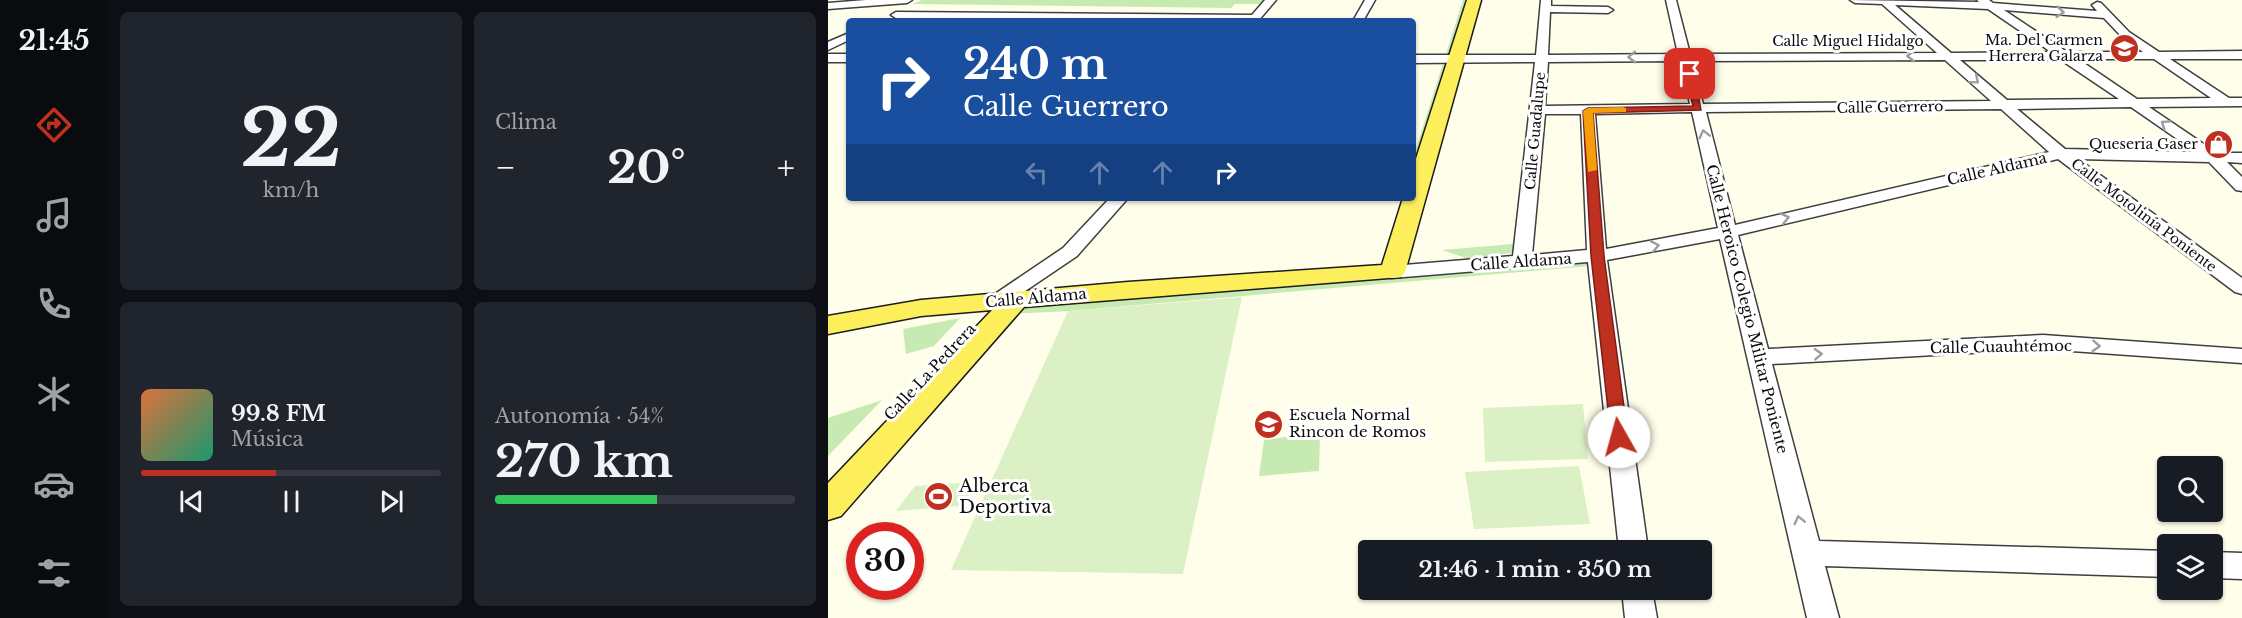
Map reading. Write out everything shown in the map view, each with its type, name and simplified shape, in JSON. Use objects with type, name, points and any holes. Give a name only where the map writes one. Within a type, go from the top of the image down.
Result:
[{"type":"main road","points":[[1416,165],[1448,58],[1462,0]]},
{"type":"main road","points":[[1416,144],[1448,58],[1474,0]]},
{"type":"main road","points":[[1384,272],[1398,201]]},
{"type":"main road","points":[[1384,272],[1405,201]]},
{"type":"main road","name":"Calle Aldama","points":[[828,325],[921,308],[1128,290],[1384,272]]},
{"type":"main road","name":"Calle La Pedrera","points":[[828,481],[1005,302]]},
{"type":"main road","name":"Calle La Pedrera","points":[[828,506],[1005,302]]},
{"type":"street","points":[[1255,18],[1271,0]]},
{"type":"street","points":[[1360,18],[1370,0]]},
{"type":"street","name":"Calle Heroico Colegio Militar Poniente","points":[[1671,0],[1823,618]]},
{"type":"street","points":[[1855,0],[1986,3],[2104,15]]},
{"type":"street","points":[[2093,0],[2119,30],[2226,102]]},
{"type":"street","name":"Calle Motolinía Poniente","points":[[1884,1],[2061,154],[2242,288]]},
{"type":"street","points":[[828,6],[912,3]]},
{"type":"street","points":[[890,18],[912,3]]},
{"type":"street","points":[[1986,3],[2213,157],[2242,186]]},
{"type":"street","points":[[1545,4],[1608,11]]},
{"type":"street","name":"Calle Guadalupe","points":[[1522,262],[1538,110],[1545,4]]},
{"type":"street","points":[[1024,18],[1041,8]]},
{"type":"street","points":[[896,15],[990,18]]},
{"type":"street","points":[[828,46],[846,37]]},
{"type":"street","name":"Calle Miguel Hidalgo","points":[[1448,58],[2242,55]]},
{"type":"street","points":[[828,58],[846,58]]},
{"type":"street","points":[[1416,59],[1448,58]]},
{"type":"street","name":"Calle Guerrero","points":[[1538,110],[2242,102]]},
{"type":"street","points":[[1588,111],[1598,256],[1632,540]]},
{"type":"street","name":"Calle Aldama","points":[[1384,272],[1598,256],[1728,232],[2061,154],[2242,158]]},
{"type":"street","name":"Calle La Pedrera","points":[[1005,302],[1070,252],[1116,201]]},
{"type":"street","name":"Calle Cuauhtémoc","points":[[1759,357],[2043,342],[2242,356]]},
{"type":"street","points":[[1807,554],[2157,564]]},
{"type":"street","points":[[2223,565],[2242,566]]},
{"type":"street","points":[[1639,600],[1641,618]]},
{"type":"green space","points":[[922,0],[1267,0],[1263,4],[1235,4],[1231,8],[912,4]]},
{"type":"green space","points":[[1463,0],[1469,0],[1416,184],[1416,149]]},
{"type":"green space","points":[[1513,244],[1513,253],[1475,261],[1442,250]]},
{"type":"green space","points":[[1588,259],[1590,266],[1068,311],[1009,314],[1015,304]]},
{"type":"green space","points":[[1242,297],[1183,574],[951,570],[1068,311]]},
{"type":"green space","points":[[960,318],[934,346],[906,354],[903,329]]},
{"type":"green space","points":[[882,400],[828,456],[828,418]]},
{"type":"green space","points":[[1583,404],[1588,459],[1485,462],[1483,408]]},
{"type":"green space","points":[[1320,432],[1319,471],[1259,476],[1264,440]]},
{"type":"green space","points":[[1579,466],[1590,524],[1474,529],[1465,472]]},
{"type":"green space","name":"Alberca Deportiva","points":[[977,482],[961,506],[896,511],[915,486]]},
{"type":"slow traffic","points":[[1592,170],[1588,111],[1623,110]]},
{"type":"place","name":"Ma. Del Carmen Herrera Galarza","points":[[2124,48]]},
{"type":"place","name":"Queseria Gaser","points":[[2219,144]]},
{"type":"place","name":"Escuela Normal Rincon de Romos","points":[[1268,424]]},
{"type":"place","name":"Alberca Deportiva","points":[[938,496]]},
{"type":"route","points":[[1619,437],[1598,256],[1588,111],[1698,108],[1690,74]]}]
